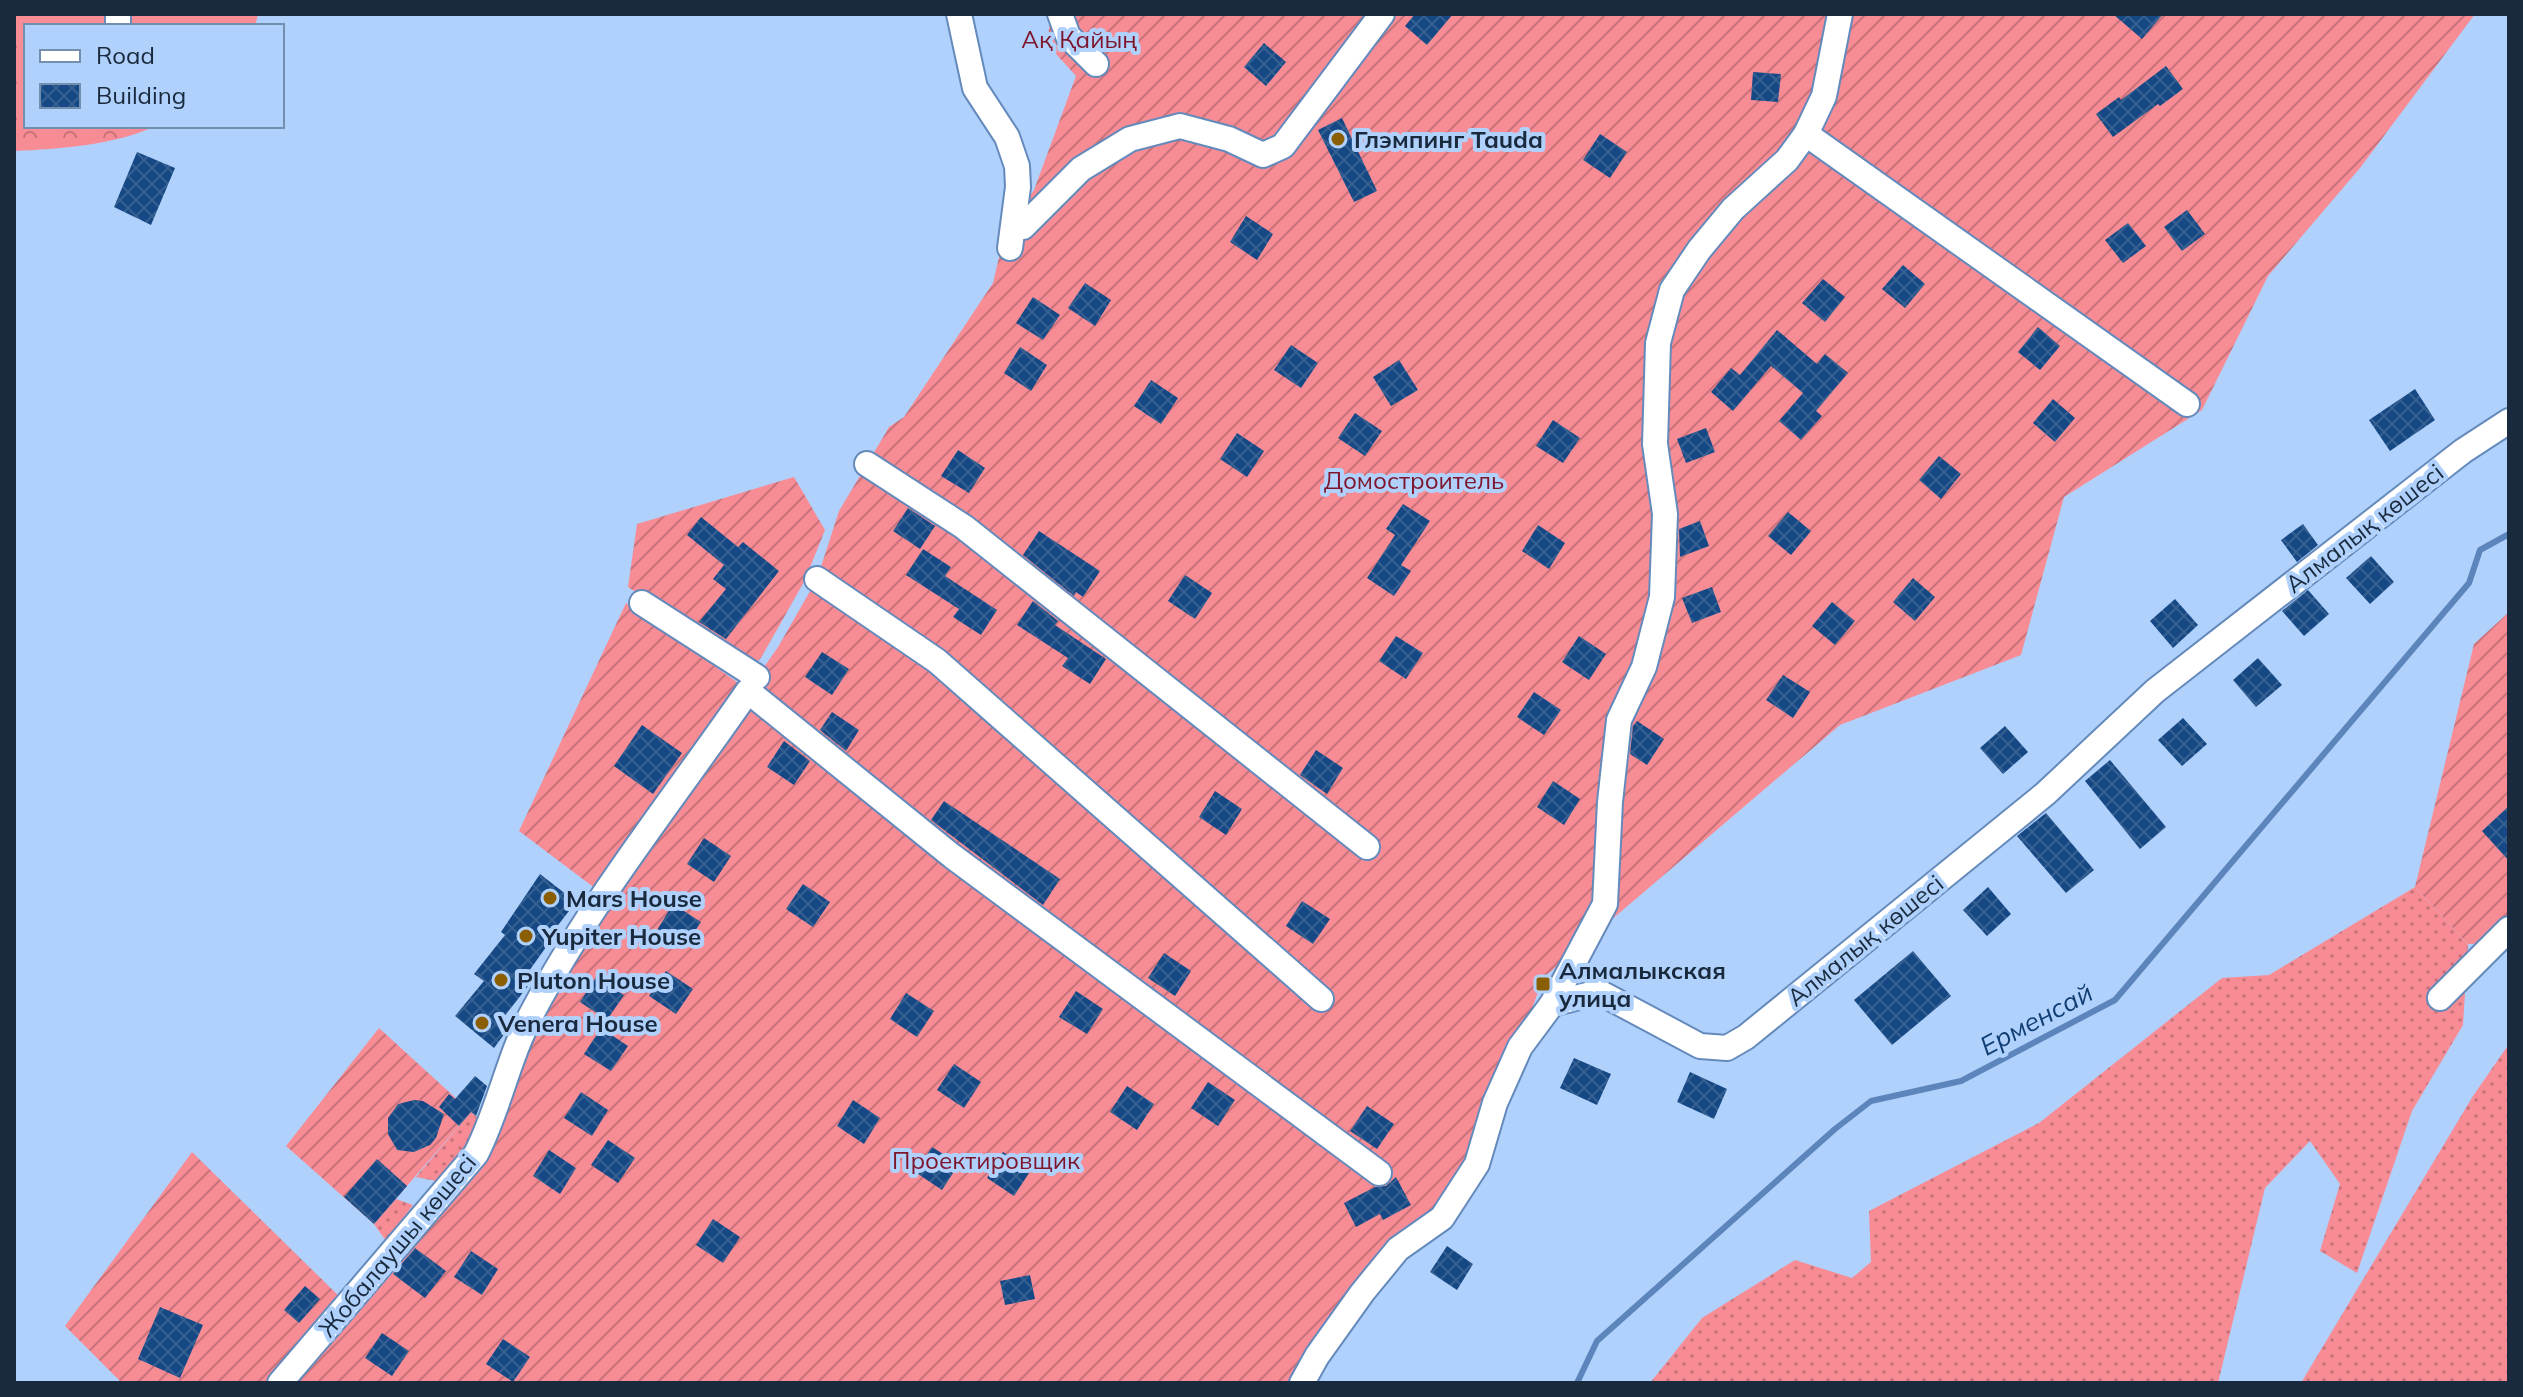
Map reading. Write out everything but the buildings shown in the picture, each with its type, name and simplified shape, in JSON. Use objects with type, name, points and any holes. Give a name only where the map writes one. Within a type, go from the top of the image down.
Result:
[{"type":"street","points":[[959,14],[975,88],[1007,137],[1017,166],[1018,187],[1010,248]]},
{"type":"street","points":[[1060,14],[1068,36],[1096,64]]},
{"type":"street","points":[[1023,227],[1081,169],[1130,139],[1180,126],[1229,139],[1263,155],[1283,146],[1382,14]]},
{"type":"street","points":[[1302,1383],[1317,1356],[1398,1249],[1442,1218],[1477,1164],[1495,1103],[1520,1047],[1552,1004],[1605,904],[1610,802],[1619,720],[1644,667],[1662,597],[1665,514],[1655,444],[1658,343],[1672,290],[1699,250],[1733,209],[1787,160],[1806,134],[1824,96],[1840,14]]},
{"type":"street","points":[[1806,134],[2187,404]]},
{"type":"street","name":"Алмалық көшесі","points":[[1552,1004],[1599,992],[1700,1046],[1727,1048],[1746,1037],[2045,794],[2155,691],[2463,451],[2509,421]]},
{"type":"street","points":[[867,464],[964,527],[1367,847]]},
{"type":"street","points":[[817,579],[937,661],[1321,999]]},
{"type":"street","points":[[642,603],[753,684],[952,856],[1379,1173]]},
{"type":"street","name":"Жобалаушы көшесі","points":[[280,1383],[476,1154],[511,1059],[532,1013],[624,864],[753,684]]},
{"type":"street","points":[[2440,998],[2509,929]]},
{"type":"green space","points":[[14,14],[258,14],[256,24],[24,24],[24,128],[150,128],[105,142],[14,151]]},
{"type":"green space","name":"Домостроитель","points":[[1051,14],[2475,14],[2360,168],[2268,276],[2202,410],[2064,497],[2021,655],[1840,725],[1543,978],[1477,1164],[1398,1249],[1302,1383],[122,1383],[65,1326],[192,1152],[347,1304],[444,1190],[511,1059],[604,895],[519,831],[626,603],[748,690],[778,647],[817,579],[839,511],[889,427],[904,417],[993,283],[1005,232],[1034,190],[1076,76],[1047,44]]},
{"type":"green space","points":[[794,477],[825,530],[805,580],[761,658],[751,668],[628,587],[637,524]]},
{"type":"green space","points":[[2509,612],[2509,943],[2468,944],[2415,887],[2474,644]]},
{"type":"green space","points":[[2415,887],[2468,944],[2463,1025],[2412,1111],[2357,1273],[2320,1251],[2340,1184],[2310,1141],[2265,1188],[2218,1383],[1650,1383],[1702,1318],[1795,1260],[1852,1278],[1871,1262],[1869,1211],[2039,1123],[2222,978],[2269,975]]},
{"type":"green space","points":[[379,1028],[471,1112],[374,1224],[286,1146]]},
{"type":"green space","points":[[2509,1044],[2509,1383],[2301,1383],[2473,1096]]},
{"type":"green space","points":[[471,1112],[488,1127],[436,1181],[416,1177]]},
{"type":"green space","points":[[396,1199],[413,1205],[386,1241],[374,1224]]},
{"type":"waterway","name":"Ерменсай","points":[[1577,1383],[1597,1341],[1835,1129],[1871,1101],[1961,1081],[2115,1000],[2469,583],[2480,550],[2509,534]]},
{"type":"place","name":"Глэмпинг Tauda","points":[[1338,139]]},
{"type":"place","name":"Mars House","points":[[550,898]]},
{"type":"place","name":"Yupiter House","points":[[526,936]]},
{"type":"place","name":"Pluton House","points":[[501,980]]},
{"type":"place","name":"Алмалыкская улица","points":[[1543,984]]},
{"type":"place","name":"Venera House","points":[[482,1023]]},
{"type":"park label","name":"Ақ Қайың","points":[[1079,39]]},
{"type":"park label","name":"Проектировщик","points":[[986,1160]]}]
